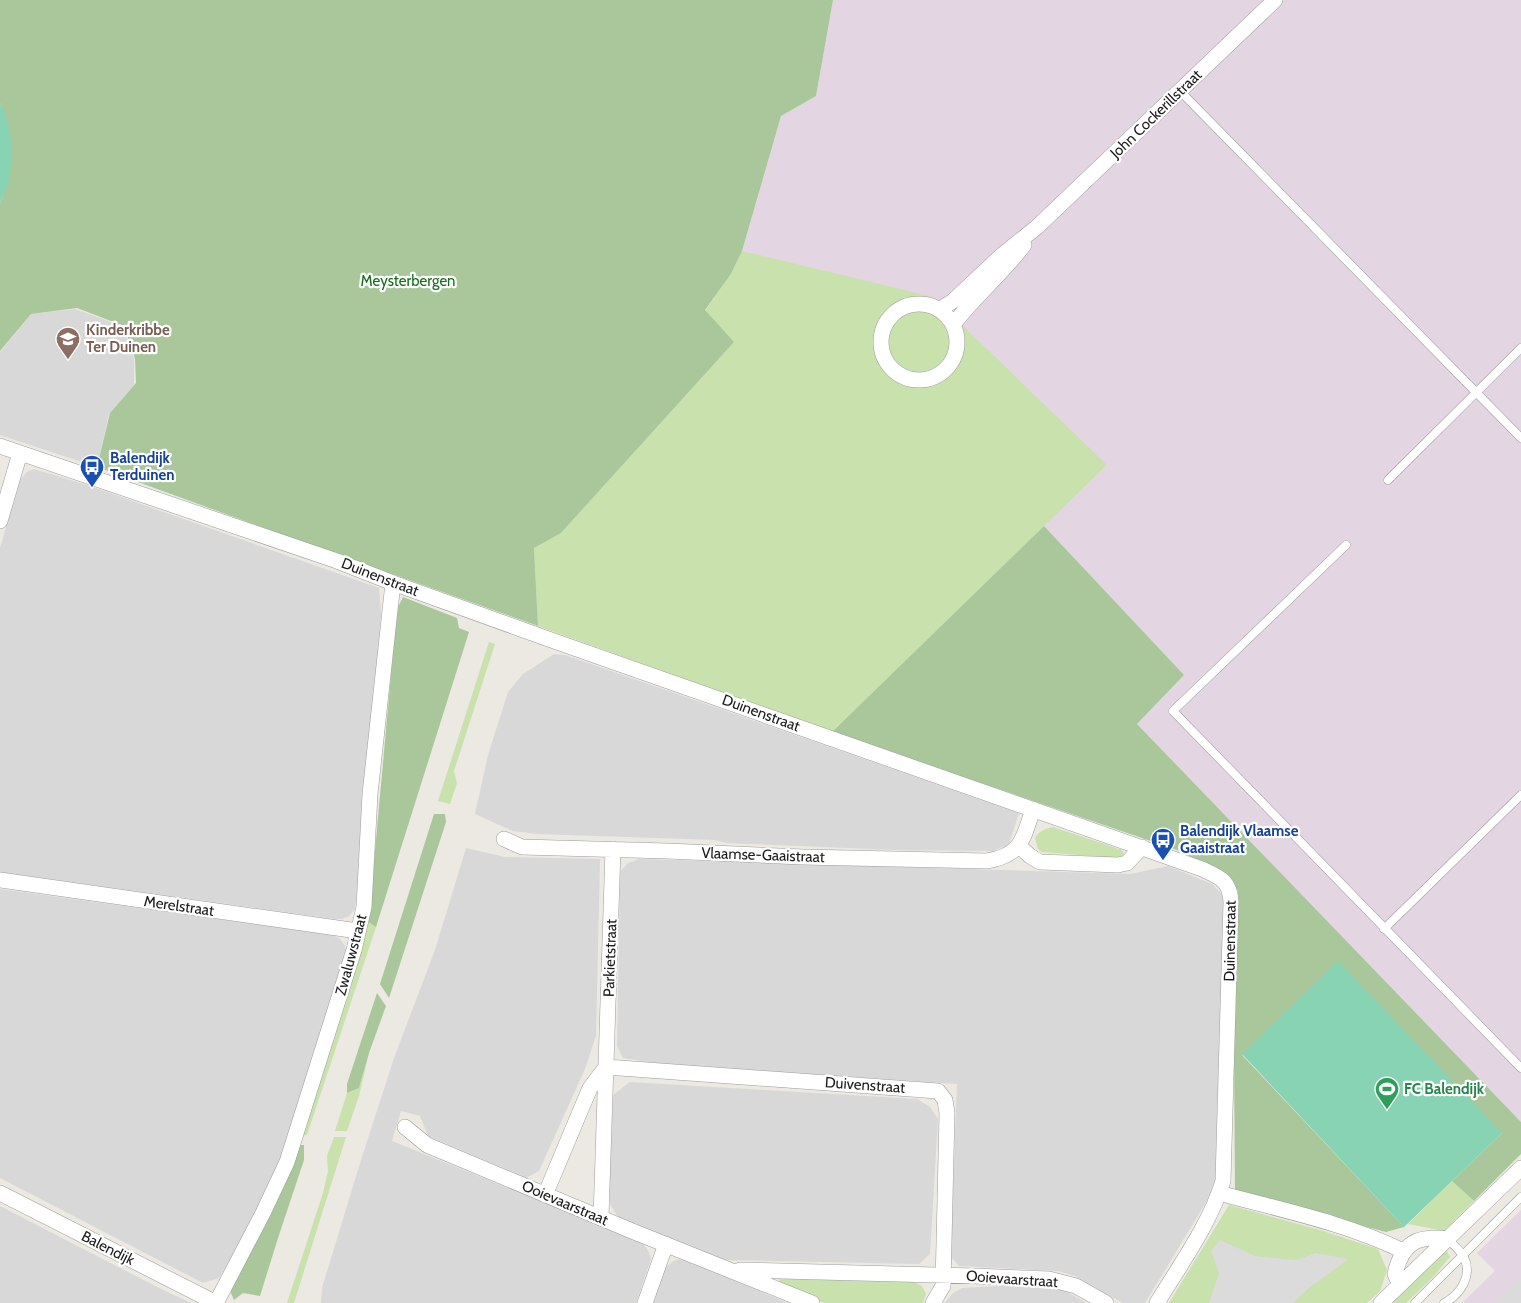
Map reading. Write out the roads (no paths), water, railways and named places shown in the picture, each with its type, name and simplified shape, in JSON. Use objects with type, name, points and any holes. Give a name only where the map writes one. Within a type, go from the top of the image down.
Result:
[{"type":"street","name":"John Cockerillstraat","points":[[939,310],[953,301],[1002,255],[1037,227],[1275,0]]},
{"type":"street","name":"John Cockerillstraat","points":[[952,326],[966,308],[1011,262],[1037,227]]},
{"type":"street","points":[[913,304],[922,304],[939,310],[947,317],[956,337],[956,349],[952,360],[944,370],[934,376],[922,379],[910,378],[898,373],[889,365],[883,354],[881,341],[883,329],[889,318],[904,307],[913,304]]},
{"type":"street","name":"Duinenstraat","points":[[0,446],[337,561],[554,641],[1142,847],[1220,877],[1231,892],[1223,1181],[1220,1193],[1203,1227],[1157,1303]]},
{"type":"street","points":[[0,521],[20,453]]},
{"type":"street","name":"Zwaluwstraat","points":[[216,1303],[263,1213],[287,1162],[354,950],[364,907],[370,794],[393,583]]},
{"type":"street","points":[[1033,809],[1020,846],[1030,856],[1040,862],[1118,865],[1127,863],[1142,847]]},
{"type":"street","name":"Vlaamse-Gaaistraat","points":[[504,838],[522,847],[803,857],[988,861],[1009,855],[1020,846]]},
{"type":"street","name":"Parkietstraat","points":[[601,1218],[614,849]]},
{"type":"street","name":"Merelstraat","points":[[0,880],[358,931]]},
{"type":"street","points":[[545,1195],[590,1088],[606,1067]]},
{"type":"street","name":"Duivenstraat","points":[[606,1067],[938,1091],[945,1100],[947,1114],[943,1275]]},
{"type":"street","name":"Ooievaarstraat","points":[[406,1127],[427,1145],[812,1303]]},
{"type":"street","points":[[1381,1303],[1521,1168]]},
{"type":"street","name":"Balendijk","points":[[0,1193],[216,1303]]},
{"type":"street","points":[[1220,1193],[1381,1240],[1403,1251]]},
{"type":"street","points":[[1400,1284],[1395,1274],[1403,1251],[1415,1242],[1426,1238],[1448,1239]]},
{"type":"street","points":[[646,1303],[666,1244]]},
{"type":"street","name":"Ooievaarstraat","points":[[729,1270],[943,1275],[1049,1280],[1076,1286],[1106,1303]]},
{"type":"street","points":[[933,1303],[942,1286],[943,1275]]},
{"type":"lane","points":[[1180,90],[1521,438]]},
{"type":"lane","points":[[1388,480],[1521,348]]},
{"type":"lane","points":[[1346,545],[1173,711],[1521,1068]]},
{"type":"lane","points":[[1384,929],[1521,795]]},
{"type":"lane","points":[[1415,1303],[1521,1197]]},
{"type":"lane","points":[[1444,1303],[1452,1298],[1462,1286],[1466,1276],[1466,1265],[1463,1255],[1448,1239]]},
{"type":"place","name":"Kinderkribbe Ter Duinen","points":[[68,360]]},
{"type":"place","name":"Balendijk Terduinen","points":[[92,488]]},
{"type":"place","name":"Balendijk Vlaamse Gaaistraat","points":[[1163,861]]},
{"type":"place","name":"FC Balendijk","points":[[1387,1110]]},
{"type":"park label","name":"Meysterbergen","points":[[408,281]]}]
